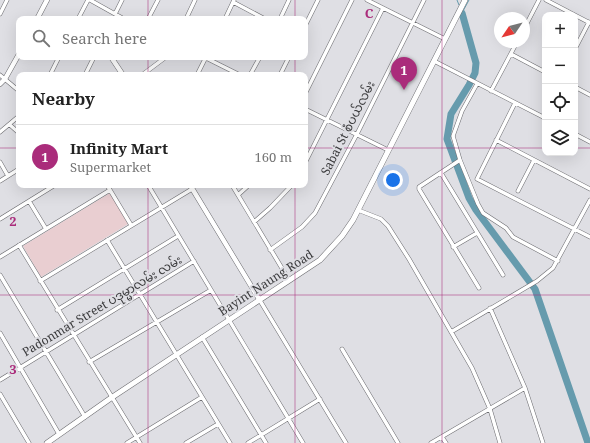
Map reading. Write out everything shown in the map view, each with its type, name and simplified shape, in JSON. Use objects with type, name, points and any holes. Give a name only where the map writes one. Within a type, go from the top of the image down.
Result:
[{"type":"main road","name":"Bayint Naung Road","points":[[47,443],[202,337],[320,260],[342,236],[358,210],[465,0]]},
{"type":"street","points":[[0,14],[7,0]]},
{"type":"street","points":[[39,16],[47,0]]},
{"type":"street","points":[[80,16],[89,0],[119,16]]},
{"type":"street","points":[[115,14],[122,0]]},
{"type":"street","points":[[150,16],[158,0]]},
{"type":"street","points":[[187,16],[195,0]]},
{"type":"street","points":[[281,16],[289,0]]},
{"type":"street","points":[[308,20],[318,0]]},
{"type":"street","points":[[308,88],[352,0]]},
{"type":"street","points":[[368,0],[445,39]]},
{"type":"street","name":"Sabai St စံပယ်လမ်း","points":[[270,250],[302,227],[315,213],[357,134],[424,0]]},
{"type":"street","points":[[530,17],[539,0]]},
{"type":"street","points":[[546,0],[590,22],[576,48]]},
{"type":"street","points":[[226,16],[233,1],[260,16]]},
{"type":"street","points":[[308,157],[383,8]]},
{"type":"street","points":[[492,91],[514,48]]},
{"type":"street","points":[[511,54],[542,70]]},
{"type":"street","points":[[0,84],[5,79],[16,59]]},
{"type":"street","points":[[52,72],[58,60]]},
{"type":"street","points":[[86,72],[92,60]]},
{"type":"street","points":[[113,60],[121,72]]},
{"type":"street","points":[[146,72],[162,60]]},
{"type":"street","points":[[198,72],[204,60]]},
{"type":"street","points":[[211,60],[234,72]]},
{"type":"street","points":[[252,72],[258,60]]},
{"type":"street","points":[[282,72],[288,60]]},
{"type":"street","points":[[434,61],[542,116]]},
{"type":"street","points":[[0,75],[16,88]]},
{"type":"street","points":[[475,83],[454,128],[453,136],[458,161],[483,213],[506,228],[513,237],[558,261]]},
{"type":"street","points":[[578,89],[590,95]]},
{"type":"street","points":[[515,103],[477,179],[590,237]]},
{"type":"street","points":[[308,110],[388,150]]},
{"type":"street","points":[[0,132],[16,119]]},
{"type":"street","points":[[10,125],[16,130]]},
{"type":"street","points":[[578,136],[590,142]]},
{"type":"street","points":[[496,140],[590,189]]},
{"type":"street","points":[[518,191],[534,160]]},
{"type":"street","points":[[458,161],[419,187],[419,189],[453,248],[479,288]]},
{"type":"street","points":[[0,162],[8,176]]},
{"type":"street","points":[[0,181],[16,171]]},
{"type":"street","points":[[441,173],[503,275]]},
{"type":"street","points":[[0,218],[50,188]]},
{"type":"street","points":[[150,188],[303,443]]},
{"type":"street","points":[[40,281],[190,188]]},
{"type":"street","points":[[192,188],[346,443]]},
{"type":"street","points":[[234,188],[289,280]]},
{"type":"street","points":[[238,195],[246,188]]},
{"type":"street","points":[[254,222],[289,188]]},
{"type":"street","points":[[0,257],[110,190],[131,225]]},
{"type":"street","points":[[451,332],[537,281],[553,268],[590,200]]},
{"type":"street","points":[[29,201],[46,229]]},
{"type":"street","points":[[358,210],[381,220],[388,226],[472,368],[490,409],[500,443]]},
{"type":"street","points":[[453,248],[478,233]]},
{"type":"street","points":[[58,310],[178,236]]},
{"type":"street","points":[[106,240],[230,443]]},
{"type":"street","points":[[19,246],[140,443]]},
{"type":"street","name":"Padonmar Street ပဒုမ္မာလမ်း လမ်း","points":[[0,380],[194,262]]},
{"type":"street","points":[[0,275],[85,417]]},
{"type":"street","points":[[89,362],[211,290]]},
{"type":"street","points":[[490,308],[525,388],[543,443]]},
{"type":"street","points":[[0,333],[59,434]]},
{"type":"street","points":[[202,337],[266,443]]},
{"type":"street","points":[[342,349],[398,443]]},
{"type":"street","points":[[431,443],[525,388]]},
{"type":"street","points":[[0,394],[29,443]]},
{"type":"street","points":[[127,443],[202,397]]},
{"type":"street","points":[[248,443],[320,399]]},
{"type":"street","points":[[186,443],[218,424]]},
{"type":"street","points":[[442,437],[446,443]]},
{"type":"shaded area","points":[[110,193],[128,224],[41,277],[23,246]]},
{"type":"waterway","points":[[457,0],[459,5]]},
{"type":"waterway","points":[[462,13],[469,0]]},
{"type":"waterway","points":[[462,13],[476,63],[475,73],[451,114],[447,139],[469,198],[476,210],[535,289],[588,443]]},
{"type":"place","name":"Infinity Mart","points":[[404,90]]}]
